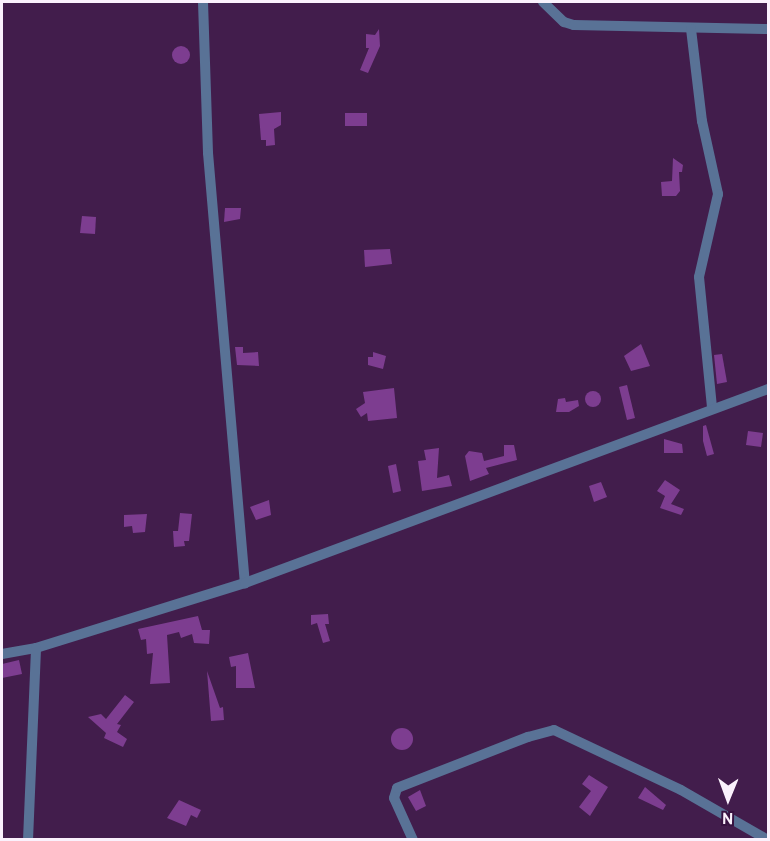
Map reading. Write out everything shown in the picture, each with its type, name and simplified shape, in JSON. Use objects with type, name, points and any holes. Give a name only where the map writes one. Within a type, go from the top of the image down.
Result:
[{"type":"street","points":[[203,2],[208,153],[245,583]]},
{"type":"street","points":[[543,2],[564,22],[574,25],[768,29]]},
{"type":"street","points":[[691,29],[702,121],[718,194],[699,277],[712,407]]},
{"type":"street","points":[[2,654],[36,648],[245,583],[712,407],[768,389]]},
{"type":"street","points":[[28,840],[36,648]]},
{"type":"street","points":[[413,840],[394,798],[397,788],[528,736],[554,730],[681,790],[768,840]]},
{"type":"building","points":[[379,29],[380,46],[368,73],[360,70],[369,48],[366,48],[366,34],[375,35]]},
{"type":"building","points":[[177,46],[185,46],[190,51],[188,62],[177,64],[172,59],[172,51]]},
{"type":"building","points":[[281,112],[281,125],[274,129],[275,145],[266,146],[266,140],[261,140],[259,114]]},
{"type":"building","points":[[345,113],[367,113],[367,126],[345,126]]},
{"type":"building","points":[[673,158],[683,165],[682,172],[679,172],[680,191],[676,196],[662,196],[661,182],[672,181]]},
{"type":"building","points":[[225,208],[241,208],[240,219],[224,222]]},
{"type":"building","points":[[82,216],[96,217],[95,234],[80,233]]},
{"type":"building","points":[[390,249],[392,264],[365,267],[364,250]]},
{"type":"building","points":[[641,344],[650,366],[631,371],[624,356]]},
{"type":"building","points":[[235,347],[243,347],[243,353],[258,352],[259,366],[237,365]]},
{"type":"building","points":[[373,352],[386,356],[383,369],[368,365],[368,357],[373,357]]},
{"type":"building","points":[[722,354],[727,382],[717,384],[714,355]]},
{"type":"building","points":[[627,385],[635,418],[627,420],[619,387]]},
{"type":"building","points":[[394,388],[397,418],[368,421],[367,413],[361,417],[356,409],[365,403],[363,392]]},
{"type":"building","points":[[593,391],[601,399],[593,407],[585,399]]},
{"type":"building","points":[[565,398],[566,402],[578,400],[579,406],[569,412],[556,412],[558,399]]},
{"type":"building","points":[[706,425],[714,454],[707,456],[703,441],[703,426]]},
{"type":"building","points":[[748,431],[763,433],[761,447],[746,445]]},
{"type":"building","points":[[664,439],[682,444],[683,453],[664,453]]},
{"type":"building","points":[[504,445],[514,445],[517,460],[486,468],[489,474],[470,481],[465,456],[469,451],[482,453],[484,461],[504,456]]},
{"type":"building","points":[[439,448],[437,478],[449,475],[452,486],[422,491],[418,461],[426,460],[424,450]]},
{"type":"building","points":[[396,464],[401,491],[393,493],[388,466]]},
{"type":"building","points":[[665,480],[680,490],[671,504],[684,509],[681,515],[660,508],[665,496],[657,491]]},
{"type":"building","points":[[601,482],[607,497],[594,502],[589,486]]},
{"type":"building","points":[[269,500],[271,515],[256,520],[250,507]]},
{"type":"building","points":[[180,513],[192,514],[189,541],[184,541],[185,546],[174,547],[173,531],[178,531]]},
{"type":"building","points":[[147,514],[145,532],[133,533],[132,526],[124,527],[124,515]]},
{"type":"building","points":[[328,614],[329,624],[325,624],[330,641],[323,643],[317,623],[311,625],[311,615]]},
{"type":"building","points":[[198,616],[202,630],[210,630],[209,644],[194,643],[192,634],[181,638],[179,632],[167,635],[170,683],[150,684],[153,653],[147,654],[146,639],[141,640],[138,629]]},
{"type":"building","points":[[248,653],[255,688],[236,688],[236,666],[231,667],[229,657]]},
{"type":"building","points":[[19,660],[22,674],[2,678],[2,664]]},
{"type":"building","points":[[207,671],[220,708],[223,707],[224,720],[211,721]]},
{"type":"building","points":[[125,695],[134,702],[117,724],[121,725],[117,732],[127,739],[123,747],[104,738],[106,733],[88,717],[101,714],[106,719]]},
{"type":"building","points":[[402,728],[412,735],[413,739],[406,749],[402,750],[392,743],[391,739],[398,729]]},
{"type":"building","points":[[589,775],[608,787],[590,816],[579,807],[591,791],[582,784]]},
{"type":"building","points":[[645,787],[666,805],[663,810],[638,798]]},
{"type":"building","points":[[420,790],[426,806],[416,811],[408,797]]},
{"type":"building","points":[[179,800],[201,810],[197,818],[191,815],[186,826],[167,818]]}]
